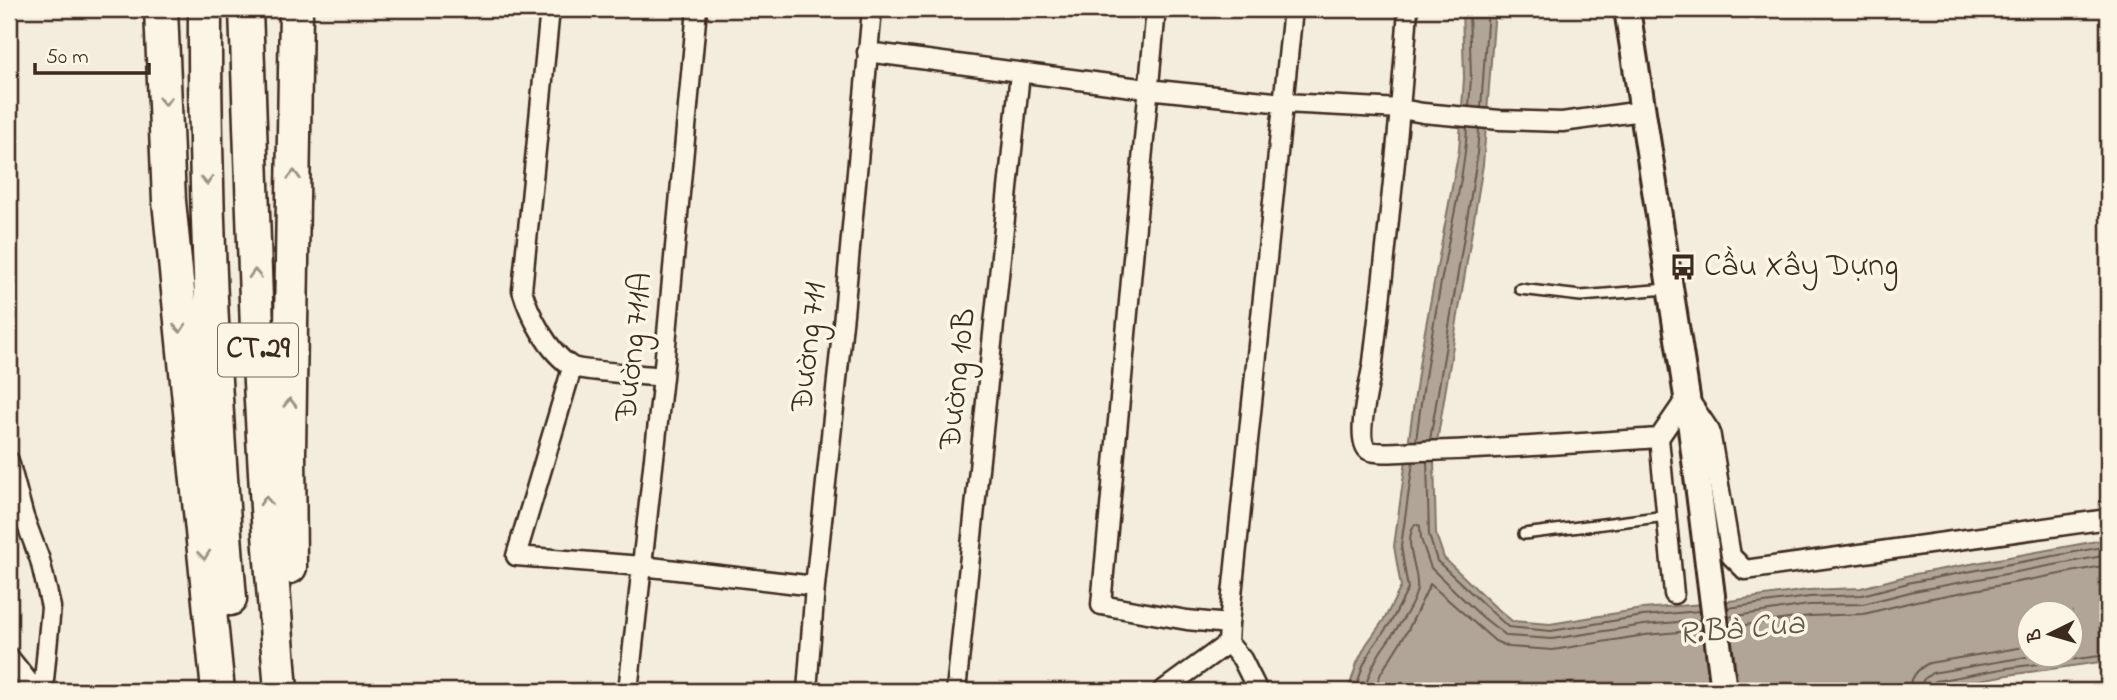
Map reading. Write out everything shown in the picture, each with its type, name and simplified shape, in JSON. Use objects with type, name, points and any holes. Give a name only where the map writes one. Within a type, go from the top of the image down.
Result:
[{"type":"highway","points":[[161,9],[169,201],[218,691]]},
{"type":"highway","name":"CT.29","points":[[246,9],[257,343],[281,691]]},
{"type":"highway","points":[[292,691],[289,452],[296,9]]},
{"type":"highway","name":"CT.29","points":[[205,11],[212,329],[222,509],[237,691]]},
{"type":"main road","points":[[1627,9],[1687,397],[1724,691]]},
{"type":"street","points":[[550,9],[522,290],[528,310],[544,336],[572,368],[663,377]]},
{"type":"street","name":"Đường 711A","points":[[628,691],[663,377],[697,9]]},
{"type":"street","name":"Đường 711","points":[[807,691],[872,9]]},
{"type":"street","points":[[1156,9],[1101,605],[1187,620],[1229,624]]},
{"type":"street","points":[[1258,691],[1242,659],[1228,643],[1293,9]]},
{"type":"street","points":[[1408,9],[1401,109],[1372,365],[1362,428],[1368,449],[1384,452],[1460,450],[1659,438]]},
{"type":"street","points":[[867,52],[1147,89],[1284,103],[1401,109],[1500,120],[1562,122],[1642,111]]},
{"type":"street","name":"Đường 10B","points":[[956,691],[1020,73]]},
{"type":"street","points":[[572,368],[516,556],[642,566],[815,586]]},
{"type":"street","points":[[1674,594],[1659,438],[1687,397],[1710,431],[1731,556],[1745,570],[2108,519]]},
{"type":"street","points":[[9,461],[24,517],[40,561],[51,607],[43,691]]},
{"type":"street","points":[[1162,691],[1228,643]]},
{"type":"street","points":[[9,657],[36,691]]},
{"type":"lane","points":[[1520,289],[1581,296],[1669,289]]},
{"type":"lane","points":[[1524,534],[1666,516]]},
{"type":"water","name":"R.Bà Cua","points":[[1462,9],[1495,9],[1483,165],[1434,460],[1436,534],[1444,558],[1512,621],[1550,624],[1642,609],[1715,603],[1808,590],[1861,588],[1910,575],[2108,539],[2108,661],[2086,664],[2086,598],[2016,598],[2016,668],[2058,668],[1918,691],[1348,691],[1366,645],[1385,618],[1401,587],[1394,546],[1421,352],[1459,150],[1464,78]]},
{"type":"place","name":"Cầu Xây Dựng","points":[[1683,267]]}]
